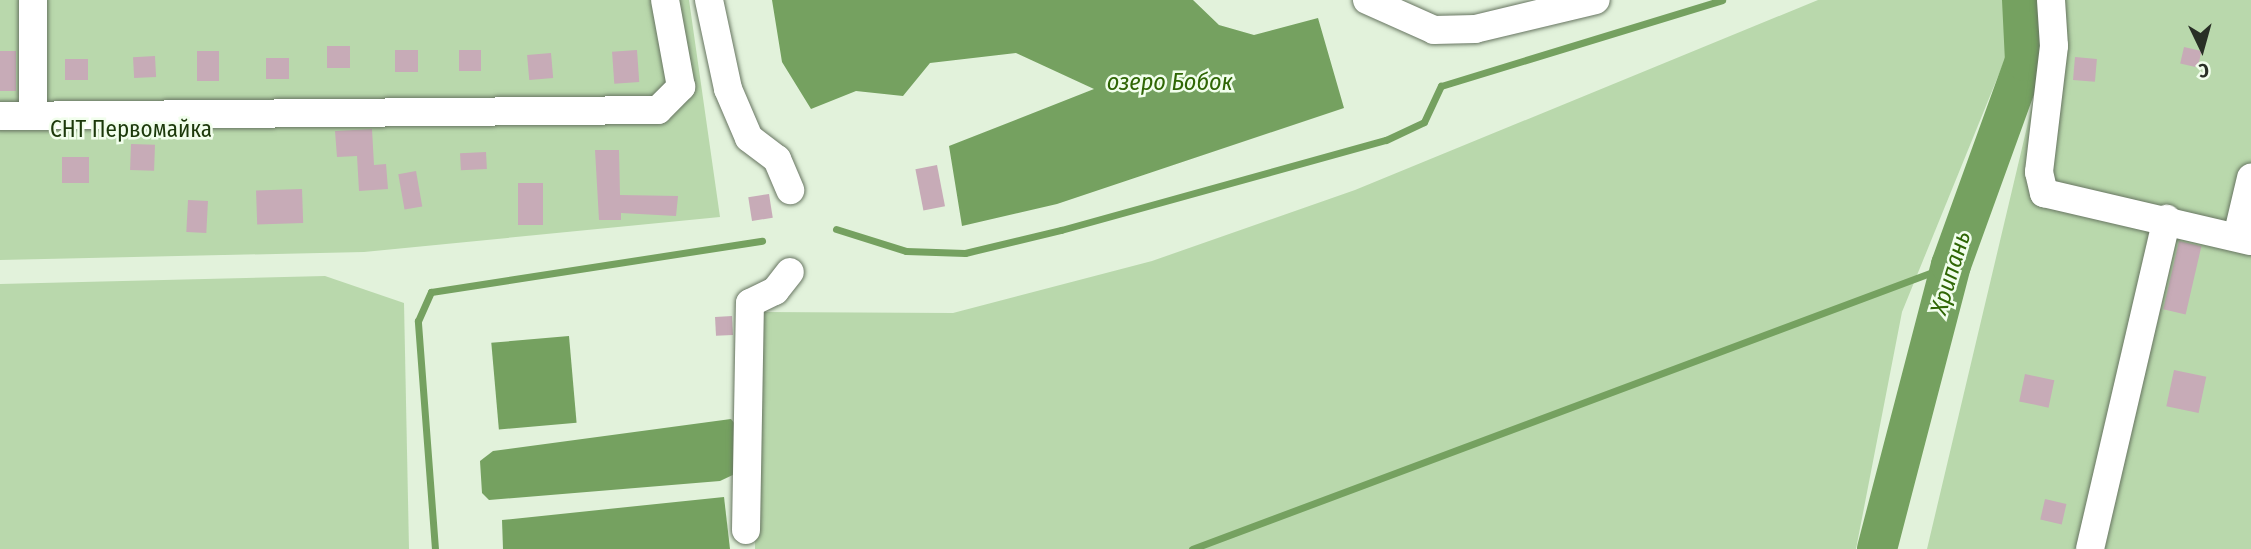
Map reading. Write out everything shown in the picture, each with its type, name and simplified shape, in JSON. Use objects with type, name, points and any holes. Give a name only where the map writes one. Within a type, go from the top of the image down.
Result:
[{"type":"street","points":[[33,0],[33,116]]},
{"type":"street","points":[[0,116],[658,110],[681,87],[665,0]]},
{"type":"street","points":[[709,0],[749,138],[777,159],[790,190]]},
{"type":"street","points":[[1367,0],[1434,30],[1475,29],[1596,0]]},
{"type":"street","points":[[2051,0],[2054,46],[2039,172],[2044,193],[2167,219],[2244,239],[2251,178]]},
{"type":"street","points":[[2090,549],[2167,219]]},
{"type":"street","points":[[746,530],[750,303],[775,291],[790,272]]},
{"type":"green space","name":"СНТ Первомайка","points":[[0,0],[689,0],[720,217],[364,252],[0,260]]},
{"type":"green space","points":[[1818,0],[2006,0],[2012,42],[1902,312],[1856,549],[755,549],[757,312],[953,313],[1152,261],[1355,190]]},
{"type":"green space","points":[[2041,0],[2251,0],[2251,549],[1927,549],[2045,51]]},
{"type":"green space","points":[[325,276],[404,303],[409,549],[0,549],[0,284]]},
{"type":"water","name":"озеро Бобок","points":[[772,0],[1193,0],[1219,25],[1254,35],[1318,18],[1344,108],[1057,204],[962,226],[949,146],[1094,89],[1016,53],[930,63],[903,96],[856,91],[811,109],[782,62]]},
{"type":"water","points":[[569,336],[577,423],[499,429],[491,343]]},
{"type":"water","points":[[731,419],[739,429],[737,473],[720,481],[489,500],[482,493],[480,461],[493,451]]},
{"type":"water","points":[[724,497],[730,549],[503,549],[502,520]]},
{"type":"building","points":[[327,46],[350,46],[350,68],[327,68]]},
{"type":"building","points":[[2184,47],[2202,51],[2198,68],[2180,64]]},
{"type":"building","points":[[395,50],[418,50],[418,72],[395,72]]},
{"type":"building","points":[[459,50],[481,50],[481,71],[459,71]]},
{"type":"building","points":[[637,50],[639,82],[614,84],[612,52]]},
{"type":"building","points":[[0,51],[16,51],[16,91],[0,91]]},
{"type":"building","points":[[197,51],[219,51],[219,81],[197,81]]},
{"type":"building","points":[[551,53],[553,78],[529,80],[527,55]]},
{"type":"building","points":[[155,56],[156,77],[134,78],[133,57]]},
{"type":"building","points":[[2075,57],[2097,59],[2095,82],[2073,80]]},
{"type":"building","points":[[266,58],[289,58],[289,79],[266,79]]},
{"type":"building","points":[[65,59],[88,59],[88,80],[65,80]]},
{"type":"building","points":[[372,129],[374,165],[386,164],[388,189],[359,191],[357,156],[337,157],[335,131]]},
{"type":"building","points":[[131,144],[155,145],[154,171],[130,170]]},
{"type":"building","points":[[595,150],[619,150],[620,195],[678,196],[676,216],[621,213],[621,220],[599,220]]},
{"type":"building","points":[[486,152],[487,169],[461,170],[460,153]]},
{"type":"building","points":[[62,157],[89,157],[89,183],[62,183]]},
{"type":"building","points":[[937,165],[945,206],[923,210],[915,169]]},
{"type":"building","points":[[416,171],[422,206],[405,210],[398,174]]},
{"type":"building","points":[[518,183],[543,183],[543,225],[518,225]]},
{"type":"building","points":[[302,189],[303,223],[257,225],[256,191]]},
{"type":"building","points":[[769,194],[773,218],[752,221],[748,197]]},
{"type":"building","points":[[188,200],[208,201],[206,233],[186,232]]},
{"type":"building","points":[[2179,241],[2201,246],[2186,314],[2163,309]]},
{"type":"building","points":[[732,316],[733,335],[716,336],[715,317]]},
{"type":"building","points":[[2174,370],[2206,377],[2199,413],[2166,406]]},
{"type":"building","points":[[2025,374],[2054,380],[2049,408],[2019,401]]},
{"type":"building","points":[[2045,499],[2066,504],[2062,524],[2040,519]]},
{"type":"waterway","points":[[836,229],[906,251],[965,253],[1061,230],[1386,140],[1424,122],[1441,86],[1722,0]]},
{"type":"waterway","name":"Хрипань","points":[[1877,549],[1951,265],[2025,61],[2022,0]]},
{"type":"waterway","points":[[435,549],[418,321],[431,292],[762,241]]},
{"type":"waterway","points":[[1192,549],[1951,265]]}]
